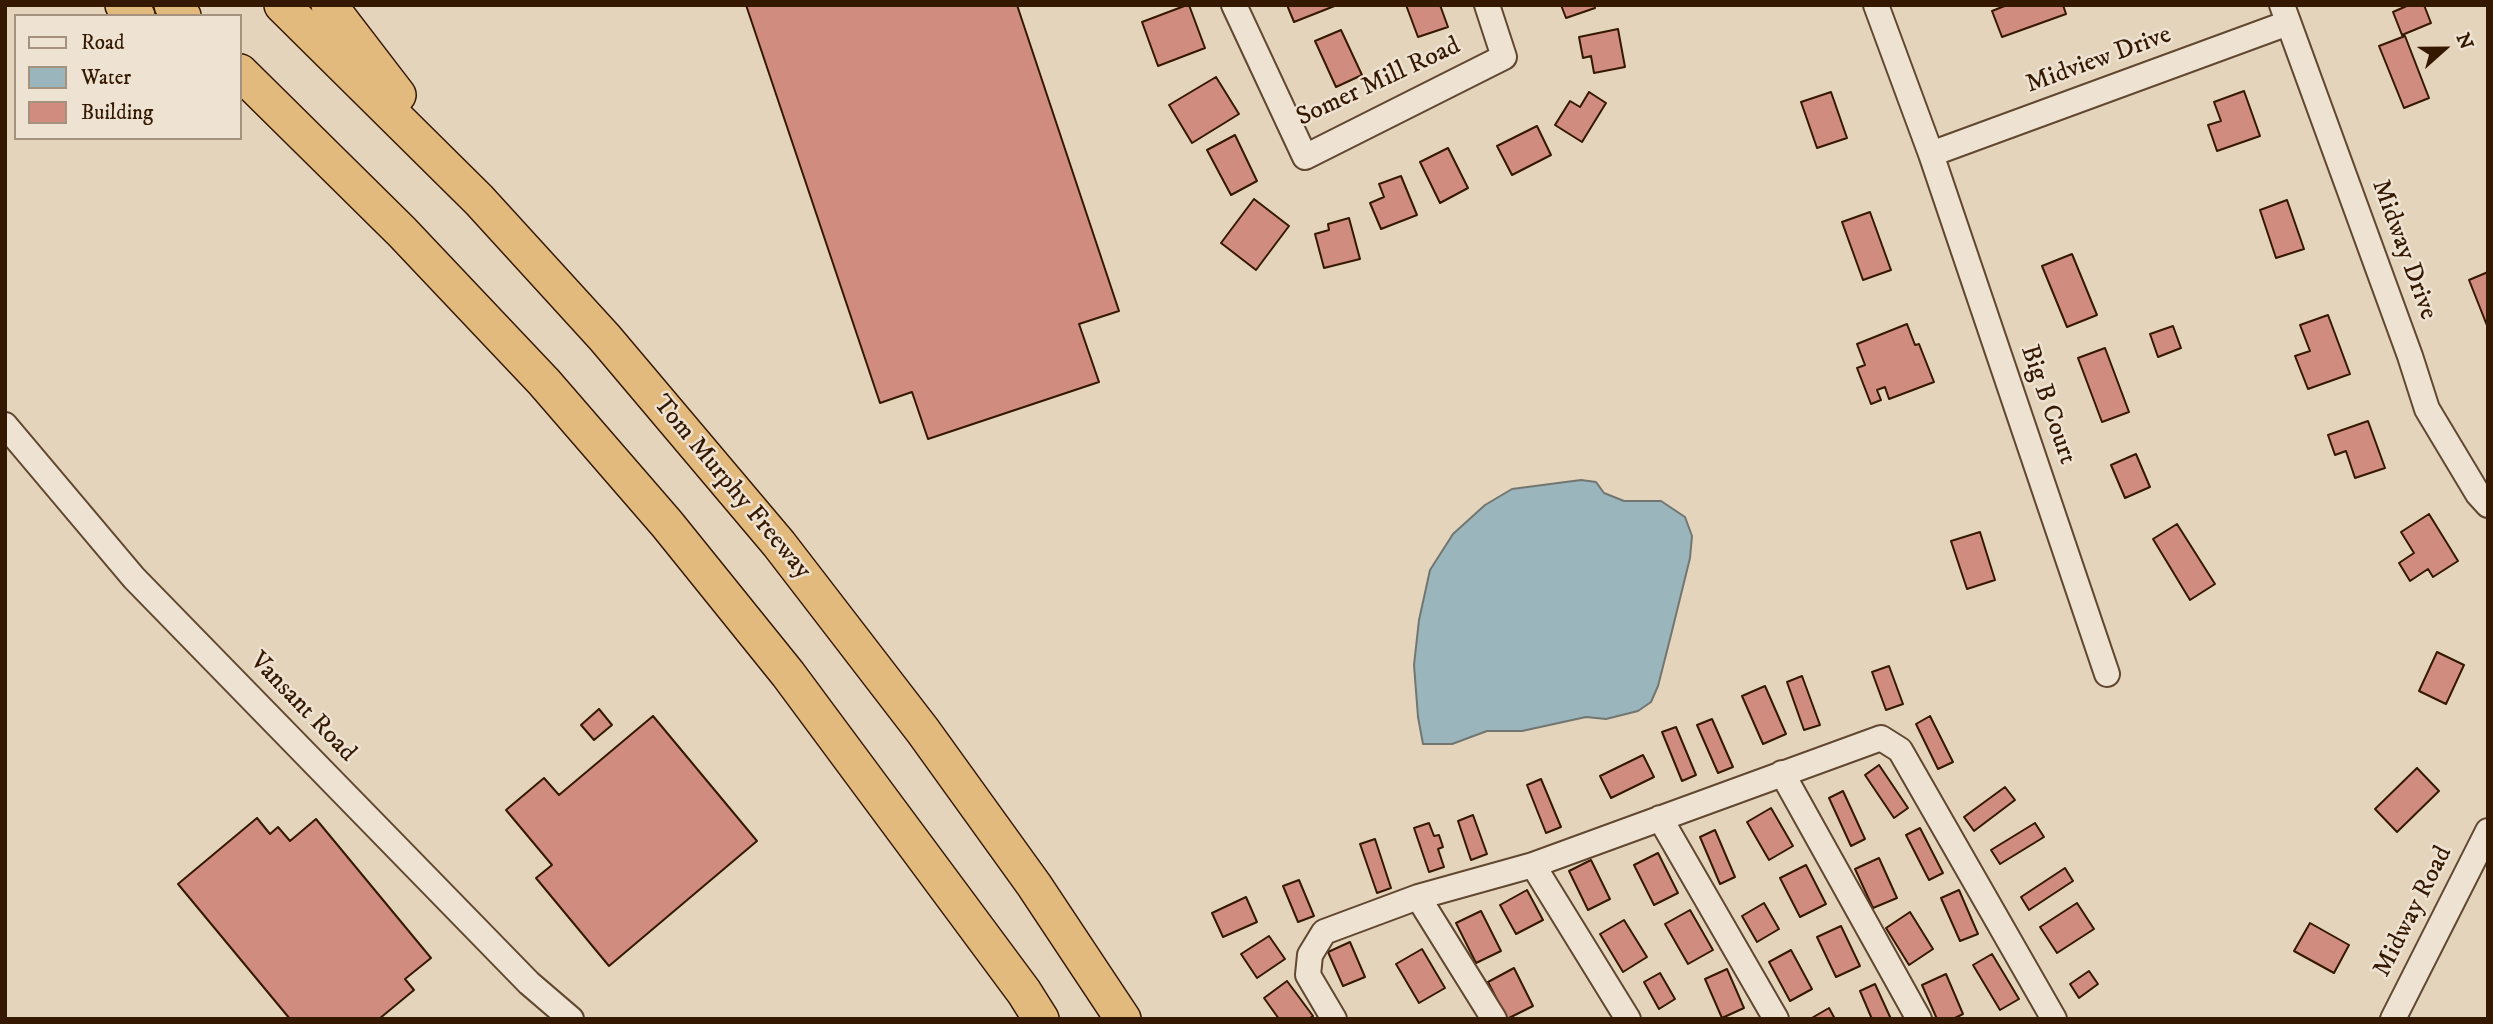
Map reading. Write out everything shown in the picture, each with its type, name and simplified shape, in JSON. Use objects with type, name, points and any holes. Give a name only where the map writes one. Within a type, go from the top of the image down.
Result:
[{"type":"highway","name":"Tom Murphy Freeway","points":[[282,5],[479,200],[605,338],[779,544],[923,731],[1034,885],[1123,1019]]},
{"type":"highway","points":[[329,5],[479,200]]},
{"type":"highway","points":[[242,74],[402,232],[544,382],[667,524],[789,674],[1024,992],[1041,1019]]},
{"type":"highway","points":[[242,100],[402,232]]},
{"type":"street","name":"Somer Mill Road","points":[[1234,5],[1305,157],[1504,57],[1487,5]]},
{"type":"street","name":"Big B Court","points":[[1876,5],[1931,154],[2107,674]]},
{"type":"street","name":"Midview Drive","points":[[1931,154],[2285,14]]},
{"type":"street","name":"Midway Drive","points":[[2285,14],[2427,409],[2478,495],[2488,505]]},
{"type":"street","name":"Vansant Road","points":[[5,425],[134,578],[529,983],[571,1019]]},
{"type":"street","points":[[1334,1019],[1308,975],[1310,955],[1324,932],[1418,897],[1533,865],[1881,738],[1900,750],[2054,1019]]},
{"type":"street","points":[[1782,773],[1919,1019]]},
{"type":"street","points":[[1660,818],[1776,1019]]},
{"type":"street","name":"Midway Road","points":[[2393,1019],[2488,831]]},
{"type":"street","points":[[1533,865],[1628,1019]]},
{"type":"street","points":[[1418,897],[1494,1019]]},
{"type":"water","points":[[1581,480],[1596,482],[1604,493],[1624,501],[1661,501],[1685,517],[1692,536],[1690,558],[1670,639],[1651,702],[1638,711],[1606,719],[1586,717],[1522,731],[1487,731],[1452,744],[1423,744],[1414,665],[1419,620],[1430,570],[1453,534],[1485,505],[1512,489]]},
{"type":"building","points":[[746,5],[1017,5],[1119,311],[1079,324],[1099,382],[928,439],[912,392],[880,403]]},
{"type":"building","points":[[1187,5],[1205,48],[1158,66],[1142,22]]},
{"type":"building","points":[[1287,5],[1337,5],[1294,22]]},
{"type":"building","points":[[1406,5],[1440,5],[1448,27],[1418,37]]},
{"type":"building","points":[[1561,5],[1594,5],[1595,8],[1566,18]]},
{"type":"building","points":[[2007,5],[2063,5],[2066,14],[2002,37],[1992,11]]},
{"type":"building","points":[[2409,5],[2424,5],[2431,23],[2402,35],[2393,12]]},
{"type":"building","points":[[1618,29],[1625,67],[1594,73],[1591,56],[1583,58],[1579,37]]},
{"type":"building","points":[[1341,30],[1362,75],[1336,87],[1315,41]]},
{"type":"building","points":[[2405,36],[2429,98],[2404,108],[2379,46]]},
{"type":"building","points":[[1216,77],[1239,114],[1192,143],[1169,105]]},
{"type":"building","points":[[2244,91],[2260,136],[2217,151],[2208,125],[2221,121],[2214,102]]},
{"type":"building","points":[[1589,92],[1606,103],[1582,142],[1555,125],[1570,101],[1580,107]]},
{"type":"building","points":[[1831,92],[1847,138],[1817,148],[1801,102]]},
{"type":"building","points":[[1537,126],[1551,155],[1512,175],[1497,146]]},
{"type":"building","points":[[1235,135],[1257,181],[1231,195],[1207,150]]},
{"type":"building","points":[[1448,148],[1468,188],[1440,203],[1420,162]]},
{"type":"building","points":[[1401,176],[1417,215],[1381,229],[1370,203],[1384,197],[1379,184]]},
{"type":"building","points":[[1254,199],[1289,226],[1256,270],[1221,243]]},
{"type":"building","points":[[2287,200],[2304,249],[2276,258],[2260,210]]},
{"type":"building","points":[[1870,212],[1891,270],[1863,280],[1842,222]]},
{"type":"building","points":[[1349,218],[1360,259],[1324,268],[1315,234],[1329,230],[1328,224]]},
{"type":"building","points":[[2072,254],[2097,315],[2067,327],[2042,266]]},
{"type":"building","points":[[2488,272],[2488,328],[2469,280]]},
{"type":"building","points":[[2328,315],[2350,374],[2308,389],[2295,356],[2310,351],[2300,325]]},
{"type":"building","points":[[1907,324],[1915,345],[1919,344],[1934,382],[1889,399],[1885,387],[1877,390],[1881,400],[1871,404],[1857,368],[1865,365],[1857,344]]},
{"type":"building","points":[[2173,326],[2181,348],[2158,357],[2150,334]]},
{"type":"building","points":[[2105,348],[2129,412],[2102,422],[2078,358]]},
{"type":"building","points":[[2368,421],[2385,468],[2355,478],[2346,451],[2335,455],[2328,435]]},
{"type":"building","points":[[2136,454],[2150,487],[2125,498],[2111,465]]},
{"type":"building","points":[[2429,514],[2458,561],[2433,577],[2428,569],[2410,581],[2399,563],[2414,553],[2401,532]]},
{"type":"building","points":[[2177,524],[2215,584],[2190,600],[2153,539]]},
{"type":"building","points":[[1980,532],[1995,580],[1967,589],[1951,541]]},
{"type":"building","points":[[2437,652],[2464,665],[2446,704],[2419,691]]},
{"type":"building","points":[[1889,666],[1903,704],[1886,710],[1872,672]]},
{"type":"building","points":[[1802,676],[1820,725],[1804,730],[1787,682]]},
{"type":"building","points":[[1765,686],[1786,734],[1763,744],[1742,696]]},
{"type":"building","points":[[599,709],[612,725],[594,740],[581,725]]},
{"type":"building","points":[[653,716],[757,841],[609,966],[536,878],[552,865],[506,810],[544,778],[559,795]]},
{"type":"building","points":[[1930,716],[1953,762],[1938,769],[1916,724]]},
{"type":"building","points":[[1712,719],[1733,767],[1718,773],[1697,725]]},
{"type":"building","points":[[1676,727],[1696,775],[1682,781],[1662,732]]},
{"type":"building","points":[[1643,755],[1654,777],[1611,798],[1600,776]]},
{"type":"building","points":[[1879,765],[1908,808],[1894,818],[1865,775]]},
{"type":"building","points":[[2417,768],[2439,791],[2397,832],[2375,809]]},
{"type":"building","points":[[1541,779],[1561,827],[1546,833],[1527,785]]},
{"type":"building","points":[[2005,787],[2015,800],[1974,831],[1964,817]]},
{"type":"building","points":[[1843,791],[1865,839],[1851,846],[1829,798]]},
{"type":"building","points":[[1771,808],[1793,846],[1769,860],[1747,822]]},
{"type":"building","points":[[1473,815],[1487,854],[1471,860],[1458,821]]},
{"type":"building","points":[[257,818],[270,834],[278,827],[290,841],[316,819],[431,958],[405,979],[414,990],[379,1019],[290,1019],[178,884]]},
{"type":"building","points":[[1429,823],[1434,836],[1439,835],[1443,847],[1438,849],[1444,867],[1429,872],[1414,828]]},
{"type":"building","points":[[2035,823],[2044,837],[2000,864],[1991,850]]},
{"type":"building","points":[[1920,828],[1943,873],[1929,880],[1906,835]]},
{"type":"building","points":[[1715,830],[1735,877],[1720,884],[1700,837]]},
{"type":"building","points":[[1375,839],[1391,888],[1377,893],[1360,844]]},
{"type":"building","points":[[1658,853],[1678,893],[1654,905],[1634,865]]},
{"type":"building","points":[[1879,858],[1897,898],[1873,908],[1855,869]]},
{"type":"building","points":[[1591,860],[1610,899],[1588,910],[1569,871]]},
{"type":"building","points":[[1806,865],[1826,904],[1800,917],[1780,878]]},
{"type":"building","points":[[2065,868],[2073,881],[2029,910],[2021,897]]},
{"type":"building","points":[[1299,880],[1314,916],[1298,922],[1283,886]]},
{"type":"building","points":[[1527,890],[1543,920],[1516,934],[1500,905]]},
{"type":"building","points":[[1959,890],[1978,934],[1960,941],[1941,898]]},
{"type":"building","points":[[1246,897],[1257,922],[1223,937],[1212,913]]},
{"type":"building","points":[[1764,903],[1779,929],[1757,942],[1742,916]]},
{"type":"building","points":[[2077,903],[2094,929],[2057,953],[2040,927]]},
{"type":"building","points":[[1690,910],[1713,950],[1688,964],[1665,924]]},
{"type":"building","points":[[1481,911],[1501,951],[1476,963],[1456,923]]},
{"type":"building","points":[[1910,912],[1933,949],[1909,965],[1886,928]]},
{"type":"building","points":[[1624,920],[1647,957],[1623,972],[1600,934]]},
{"type":"building","points":[[2310,923],[2349,945],[2334,973],[2294,951]]},
{"type":"building","points":[[1841,926],[1860,966],[1836,977],[1817,937]]},
{"type":"building","points":[[1269,936],[1285,959],[1257,978],[1241,954]]},
{"type":"building","points":[[1350,942],[1365,977],[1343,986],[1328,952]]},
{"type":"building","points":[[1422,949],[1445,988],[1419,1003],[1396,964]]},
{"type":"building","points":[[1791,950],[1812,989],[1790,1001],[1769,962]]},
{"type":"building","points":[[1992,954],[2019,999],[2000,1010],[1973,965]]},
{"type":"building","points":[[1514,968],[1533,1006],[1507,1019],[1488,982]]},
{"type":"building","points":[[1727,969],[1744,1008],[1722,1018],[1705,979]]},
{"type":"building","points":[[2089,971],[2098,984],[2079,998],[2070,984]]},
{"type":"building","points":[[1660,973],[1675,999],[1659,1009],[1644,982]]},
{"type":"building","points":[[1946,974],[1963,1014],[1953,1019],[1937,1019],[1922,985]]},
{"type":"building","points":[[1287,981],[1313,1016],[1309,1019],[1279,1019],[1264,998]]},
{"type":"building","points":[[1875,984],[1891,1019],[1872,1019],[1860,991]]},
{"type":"building","points":[[1829,1008],[1835,1019],[1810,1019]]}]
